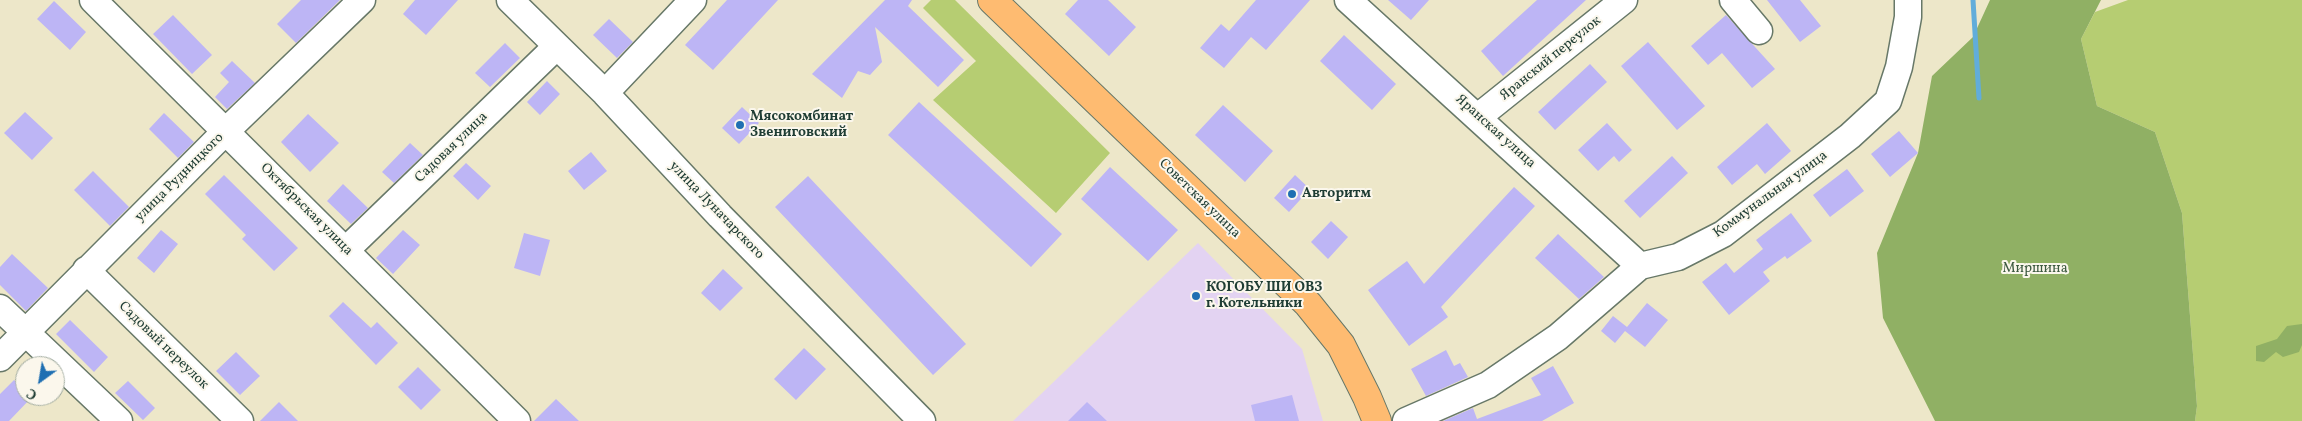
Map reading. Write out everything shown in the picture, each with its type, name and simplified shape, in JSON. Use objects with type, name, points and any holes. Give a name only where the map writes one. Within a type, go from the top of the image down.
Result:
[{"type":"main road","name":"Советская улица","points":[[992,0],[1308,304],[1341,345],[1367,396],[1377,421]]},
{"type":"street","name":"Октябрьская улица","points":[[94,0],[517,421]]},
{"type":"street","name":"улица Рудницкого","points":[[0,358],[226,131],[362,0]]},
{"type":"street","name":"улица Луначарского","points":[[510,0],[605,93],[720,216],[922,421]]},
{"type":"street","points":[[605,93],[692,0]]},
{"type":"street","name":"Яранская улица","points":[[1348,0],[1640,266]]},
{"type":"street","name":"Яранский переулок","points":[[1478,117],[1624,0]]},
{"type":"street","points":[[1733,0],[1759,30]]},
{"type":"street","name":"Коммунальная улица","points":[[1406,421],[1488,385],[1558,337],[1640,266],[1678,257],[1724,234],[1850,136],[1888,100],[1899,67],[1908,18],[1908,0]]},
{"type":"street","name":"Садовая улица","points":[[346,250],[557,46]]},
{"type":"street","name":"Садовый переулок","points":[[86,270],[240,421]]},
{"type":"street","points":[[0,308],[119,421]]},
{"type":"shaded area","name":"КОГОБУ ШИ ОВЗ г. Котельники","points":[[1198,243],[1302,349],[1323,421],[1013,421]]},
{"type":"green space","points":[[931,0],[955,0],[1110,153],[1056,213],[933,100],[976,61],[923,8]]},
{"type":"green space","name":"Миршина","points":[[1990,0],[2101,0],[2081,39],[2097,106],[2155,132],[2182,213],[2197,406],[2195,421],[1935,421],[1883,318],[1877,253],[1918,153],[1932,76],[1973,37]]},
{"type":"green space","points":[[2128,0],[2302,0],[2302,421],[2195,421],[2197,406],[2182,213],[2155,132],[2097,106],[2081,39],[2095,12]]},
{"type":"green space","points":[[2302,324],[2302,345],[2299,352],[2283,357],[2276,352],[2264,362],[2256,361],[2256,346],[2277,339],[2287,326]]},
{"type":"building","points":[[301,0],[340,0],[296,43],[277,24]]},
{"type":"building","points":[[415,0],[458,0],[426,35],[403,14]]},
{"type":"building","points":[[727,0],[778,0],[713,70],[685,45]]},
{"type":"building","points":[[885,0],[912,0],[908,6],[964,60],[938,87],[875,27],[882,62],[870,75],[858,71],[842,98],[812,74]]},
{"type":"building","points":[[1078,0],[1108,0],[1136,27],[1109,56],[1065,14]]},
{"type":"building","points":[[1256,0],[1310,0],[1266,50],[1251,37],[1224,68],[1200,48],[1221,24],[1229,31]]},
{"type":"building","points":[[1388,0],[1429,0],[1411,20]]},
{"type":"building","points":[[1537,0],[1586,0],[1503,76],[1481,51]]},
{"type":"building","points":[[1767,0],[1800,0],[1821,26],[1800,42]]},
{"type":"building","points":[[54,1],[86,32],[70,50],[37,19]]},
{"type":"building","points":[[173,15],[212,55],[192,74],[153,34]]},
{"type":"building","points":[[1726,15],[1775,69],[1752,88],[1722,53],[1708,65],[1691,46]]},
{"type":"building","points":[[609,19],[633,42],[617,58],[593,35]]},
{"type":"building","points":[[1344,35],[1396,84],[1372,110],[1320,61]]},
{"type":"building","points":[[1648,42],[1705,106],[1677,130],[1621,66]]},
{"type":"building","points":[[505,43],[520,58],[490,87],[475,73]]},
{"type":"building","points":[[232,61],[255,83],[227,109],[215,97],[229,82],[220,73]]},
{"type":"building","points":[[1590,64],[1607,82],[1555,130],[1538,112]]},
{"type":"building","points":[[547,81],[560,94],[540,115],[527,102]]},
{"type":"building","points":[[919,102],[1062,234],[1031,267],[888,135]]},
{"type":"building","points":[[1223,105],[1273,151],[1245,182],[1195,135]]},
{"type":"building","points":[[742,107],[759,123],[739,144],[722,128]]},
{"type":"building","points":[[25,112],[53,138],[32,160],[4,133]]},
{"type":"building","points":[[164,113],[194,142],[178,158],[149,129]]},
{"type":"building","points":[[308,114],[339,143],[310,172],[281,142]]},
{"type":"building","points":[[1607,123],[1632,150],[1619,162],[1614,156],[1598,171],[1578,150]]},
{"type":"building","points":[[1767,123],[1791,151],[1765,174],[1757,164],[1732,185],[1717,167]]},
{"type":"building","points":[[1899,131],[1918,153],[1890,177],[1871,154]]},
{"type":"building","points":[[410,143],[423,155],[394,183],[382,172]]},
{"type":"building","points":[[591,152],[607,171],[584,190],[568,171]]},
{"type":"building","points":[[1672,156],[1688,173],[1640,218],[1624,201]]},
{"type":"building","points":[[466,163],[491,186],[478,200],[453,176]]},
{"type":"building","points":[[1110,167],[1178,230],[1148,261],[1081,199]]},
{"type":"building","points":[[1847,169],[1864,191],[1830,217],[1813,195]]},
{"type":"building","points":[[93,171],[129,207],[110,226],[74,190]]},
{"type":"building","points":[[224,175],[298,248],[274,271],[242,239],[246,235],[205,194]]},
{"type":"building","name":"Авторитм","points":[[1295,175],[1310,189],[1289,212],[1274,198]]},
{"type":"building","points":[[808,176],[966,344],[933,375],[775,207]]},
{"type":"building","points":[[343,184],[368,208],[351,224],[327,201]]},
{"type":"building","points":[[1514,187],[1535,206],[1441,307],[1448,317],[1409,346],[1368,290],[1407,261],[1424,284]]},
{"type":"building","points":[[1791,213],[1812,241],[1787,259],[1785,256],[1763,272],[1770,281],[1729,315],[1702,282],[1726,263],[1734,273],[1763,249],[1756,240]]},
{"type":"building","points":[[1331,221],[1348,237],[1328,259],[1311,242]]},
{"type":"building","points":[[161,230],[178,244],[154,273],[137,258]]},
{"type":"building","points":[[403,230],[420,245],[393,274],[376,258]]},
{"type":"building","points":[[524,233],[550,240],[540,276],[514,268]]},
{"type":"building","points":[[1558,234],[1604,277],[1579,299],[1535,258]]},
{"type":"building","points":[[12,254],[48,288],[26,311],[0,285],[0,267]]},
{"type":"building","points":[[723,269],[743,288],[720,311],[701,293]]},
{"type":"building","points":[[343,302],[371,328],[377,322],[398,343],[376,365],[329,316]]},
{"type":"building","points":[[1647,303],[1668,320],[1645,347],[1625,331],[1615,343],[1601,331],[1613,316],[1627,327]]},
{"type":"building","points":[[70,320],[108,357],[94,372],[56,334]]},
{"type":"building","points":[[804,348],[826,369],[796,400],[774,379]]},
{"type":"building","points":[[1446,350],[1454,366],[1460,363],[1468,377],[1426,396],[1411,369]]},
{"type":"building","points":[[236,352],[260,376],[240,395],[216,371]]},
{"type":"building","points":[[1553,366],[1574,403],[1542,421],[1443,421],[1473,408],[1477,419],[1541,395],[1531,378]]},
{"type":"building","points":[[418,367],[441,390],[421,410],[398,387]]},
{"type":"building","points":[[15,381],[15,406],[23,406],[9,421],[0,421],[0,394]]},
{"type":"building","points":[[128,381],[155,408],[143,420],[115,393]]},
{"type":"building","points":[[1292,395],[1299,421],[1255,421],[1251,405]]},
{"type":"building","points":[[556,399],[579,421],[534,421]]},
{"type":"building","points":[[279,402],[298,421],[260,421]]},
{"type":"building","points":[[1087,402],[1107,421],[1068,421]]},
{"type":"waterway","points":[[1973,0],[1979,98]]},
{"type":"place","name":"Мясокомбинат Звениговский","points":[[740,125]]},
{"type":"place","name":"Авторитм","points":[[1292,194]]},
{"type":"place","name":"КОГОБУ ШИ ОВЗ г. Котельники","points":[[1196,296]]}]
